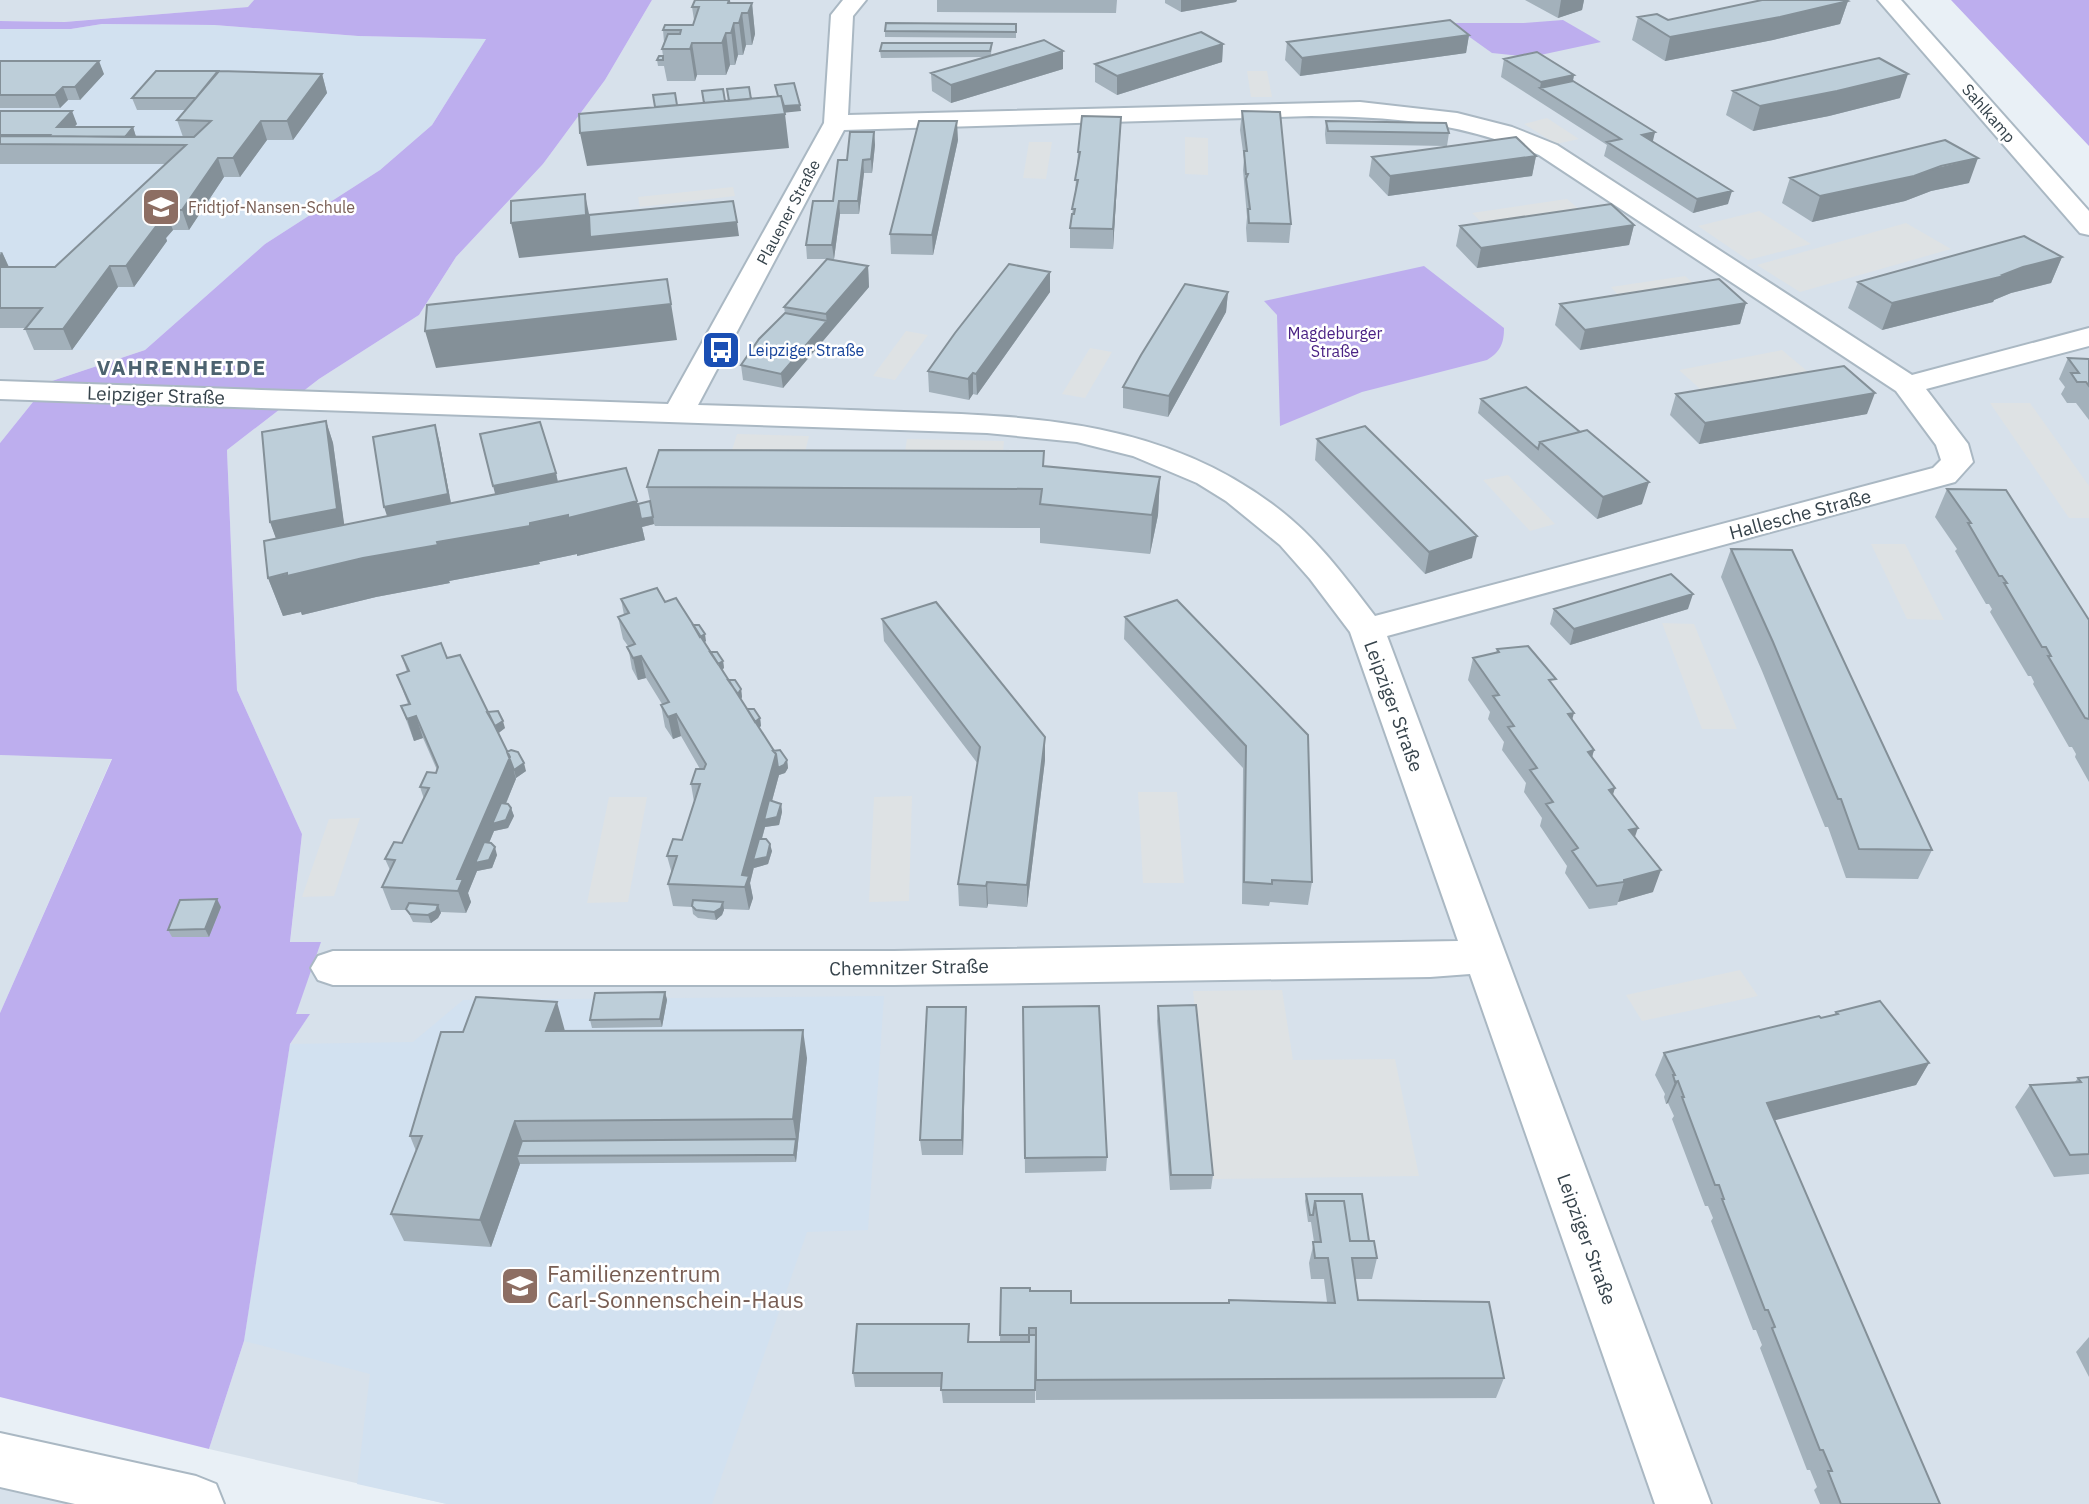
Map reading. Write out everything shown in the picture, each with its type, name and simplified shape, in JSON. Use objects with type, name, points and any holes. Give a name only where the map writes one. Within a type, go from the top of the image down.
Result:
[{"type":"street","name":"Plauener Straße","points":[[678,413],[836,122],[842,15],[855,0]]},
{"type":"street","name":"Sahlkamp","points":[[1889,0],[2089,227]]},
{"type":"street","points":[[836,122],[1346,109],[1439,117],[1485,126],[1523,138],[1548,150],[1908,385],[2089,337]]},
{"type":"street","name":"Hallesche Straße","points":[[1367,630],[1944,475],[1957,462],[1952,444],[1908,385]]},
{"type":"street","name":"Leipziger Straße","points":[[0,390],[987,424],[1078,433],[1123,442],[1177,461],[1219,483],[1276,523],[1314,561],[1367,630],[1683,1504]]},
{"type":"street","name":"Chemnitzer Straße","points":[[334,968],[894,968],[1417,960],[1485,956]]},
{"type":"street","points":[[0,1460],[196,1504]]},
{"type":"shaded area","points":[[0,0],[254,0],[249,7],[63,22],[0,21]]},
{"type":"shaded area","points":[[652,0],[1889,0],[2089,227],[2089,1504],[447,1504],[209,1449],[244,1341],[290,1044],[309,1015],[295,1014],[320,943],[290,943],[302,834],[237,690],[227,450],[319,379],[419,315],[456,257],[543,164],[605,80]]},
{"type":"shaded area","name":"Fridtjof-Nansen-Schule","points":[[102,24],[214,25],[358,36],[486,39],[432,125],[380,170],[265,244],[145,350],[34,350],[50,328],[0,328],[0,29],[71,29]]},
{"type":"shaded area","points":[[1247,71],[1267,71],[1272,97],[1251,97]]},
{"type":"shaded area","points":[[1547,118],[1579,139],[1556,144],[1524,124]]},
{"type":"shaded area","points":[[1185,137],[1208,138],[1208,175],[1185,174]]},
{"type":"shaded area","points":[[1029,142],[1052,142],[1046,179],[1023,178]]},
{"type":"shaded area","points":[[733,187],[735,196],[640,207],[638,197]]},
{"type":"shaded area","points":[[1567,199],[1589,218],[1492,233],[1472,213]]},
{"type":"shaded area","points":[[1759,211],[1811,244],[1748,260],[1698,226]]},
{"type":"shaded area","points":[[1906,223],[1951,249],[1800,292],[1757,265]]},
{"type":"shaded area","points":[[1685,276],[1694,284],[1618,295],[1611,287]]},
{"type":"shaded area","points":[[0,328],[51,328],[35,350],[145,350],[49,382],[0,443]]},
{"type":"shaded area","points":[[906,331],[928,335],[895,380],[873,376]]},
{"type":"shaded area","points":[[1090,348],[1112,352],[1085,398],[1062,394]]},
{"type":"shaded area","points":[[1782,350],[1813,376],[1708,396],[1679,370]]},
{"type":"shaded area","points":[[1990,403],[2030,403],[2089,486],[2089,518],[2069,518]]},
{"type":"shaded area","points":[[737,434],[809,436],[801,468],[727,467]]},
{"type":"shaded area","points":[[907,439],[1004,441],[1001,473],[902,470]]},
{"type":"shaded area","points":[[1508,475],[1555,524],[1530,531],[1483,480]]},
{"type":"shaded area","points":[[1871,544],[1905,544],[1944,620],[1907,619]]},
{"type":"shaded area","points":[[1662,623],[1694,624],[1737,729],[1702,729]]},
{"type":"shaded area","points":[[0,755],[112,758],[0,1013]]},
{"type":"shaded area","points":[[1138,792],[1177,792],[1184,883],[1143,883]]},
{"type":"shaded area","points":[[912,796],[909,901],[869,902],[874,797]]},
{"type":"shaded area","points":[[609,797],[647,797],[628,902],[587,903]]},
{"type":"shaded area","points":[[360,818],[334,896],[302,897],[329,819]]},
{"type":"shaded area","points":[[1740,970],[1758,996],[1642,1021],[1626,995]]},
{"type":"shaded area","points":[[1282,990],[1293,1060],[1395,1059],[1419,1176],[1213,1179],[1193,991]]},
{"type":"shaded area","name":"Familienzentrum Carl-Sonnenschein-Haus","points":[[884,996],[868,1230],[807,1232],[712,1504],[447,1504],[357,1484],[370,1374],[244,1341],[290,1044],[413,1042],[463,1000]]},
{"type":"shaded area","points":[[0,1460],[134,1504],[0,1504]]},
{"type":"green space","points":[[254,0],[652,0],[605,80],[543,164],[456,257],[419,315],[319,379],[227,450],[237,690],[302,834],[290,942],[321,942],[296,1014],[310,1014],[290,1044],[244,1341],[209,1449],[0,1397],[0,1013],[112,759],[0,755],[0,443],[49,382],[145,350],[265,244],[380,170],[432,125],[486,39],[358,36],[214,25],[102,24],[71,29],[0,29],[0,21],[64,22],[248,7]]},
{"type":"green space","points":[[1951,0],[2089,0],[2089,146]]},
{"type":"green space","points":[[1563,20],[1601,42],[1531,57],[1492,53],[1450,23],[1524,23]]},
{"type":"green space","name":"Magdeburger Straße","points":[[1424,266],[1504,328],[1502,343],[1495,354],[1487,360],[1362,392],[1280,426],[1277,315],[1264,301]]},
{"type":"building","points":[[695,0],[752,3],[748,13],[742,13],[739,23],[734,23],[731,33],[726,33],[722,43],[692,43],[690,49],[662,49],[668,34],[680,34],[681,30],[663,30],[665,25],[693,25],[699,7],[692,7]]},
{"type":"building","points":[[1762,0],[1848,1],[1780,17],[1670,37],[1638,17],[1657,14],[1668,20]]},
{"type":"building","points":[[1450,20],[1469,35],[1302,58],[1287,42]]},
{"type":"building","points":[[886,23],[1016,24],[1016,32],[885,31]]},
{"type":"building","points":[[1201,32],[1223,44],[1117,76],[1095,64]]},
{"type":"building","points":[[1044,40],[1063,51],[951,85],[931,73]]},
{"type":"building","points":[[882,43],[992,43],[990,51],[880,51]]},
{"type":"building","points":[[1537,52],[1574,75],[1541,82],[1504,59]]},
{"type":"building","points":[[1879,58],[1908,74],[1760,106],[1733,91]]},
{"type":"building","points":[[0,61],[99,61],[75,87],[63,87],[55,95],[0,95]]},
{"type":"building","points":[[156,71],[218,71],[196,98],[132,98]]},
{"type":"building","points":[[219,71],[322,74],[287,121],[261,121],[233,158],[218,158],[182,210],[165,210],[157,221],[160,221],[126,266],[110,266],[63,329],[25,329],[42,308],[0,308],[0,267],[55,267],[186,145],[0,144],[0,136],[194,137],[211,121],[177,120]]},
{"type":"building","points":[[1573,81],[1655,132],[1642,135],[1732,191],[1697,199],[1607,142],[1621,139],[1540,88]]},
{"type":"building","points":[[794,83],[800,105],[784,106],[775,85]]},
{"type":"building","points":[[749,87],[751,99],[729,101],[727,89]]},
{"type":"building","points":[[723,89],[725,101],[704,103],[702,91]]},
{"type":"building","points":[[675,93],[677,105],[655,107],[653,95]]},
{"type":"building","points":[[781,96],[785,114],[580,133],[579,114]]},
{"type":"building","points":[[0,111],[72,111],[57,127],[133,127],[125,137],[0,135]]},
{"type":"building","points":[[1242,111],[1280,112],[1291,224],[1249,223],[1246,179],[1248,174],[1244,151],[1247,151]]},
{"type":"building","points":[[1082,116],[1121,117],[1113,229],[1070,228],[1075,209],[1072,209],[1078,180],[1075,180]]},
{"type":"building","points":[[919,121],[957,121],[932,235],[890,234]]},
{"type":"building","points":[[1326,121],[1446,123],[1449,133],[1328,131]]},
{"type":"building","points":[[850,132],[874,132],[871,159],[863,160],[858,201],[839,201],[832,245],[806,245],[813,201],[833,201],[838,160],[847,160]]},
{"type":"building","points":[[1516,137],[1536,156],[1390,176],[1372,157]]},
{"type":"building","points":[[1945,140],[1978,158],[1941,166],[1914,176],[1820,196],[1790,178]]},
{"type":"building","points":[[585,194],[586,215],[511,223],[511,201]]},
{"type":"building","points":[[733,201],[737,222],[590,237],[589,215]]},
{"type":"building","points":[[1611,204],[1634,225],[1481,248],[1460,226]]},
{"type":"building","points":[[2024,236],[2062,257],[2023,267],[2002,275],[2004,276],[1892,303],[1858,282]]},
{"type":"building","points":[[827,259],[868,266],[826,314],[784,307]]},
{"type":"building","points":[[1009,264],[1050,272],[976,374],[973,373],[968,379],[928,371],[955,333]]},
{"type":"building","points":[[667,279],[671,304],[425,331],[427,305]]},
{"type":"building","points":[[1719,279],[1746,303],[1585,330],[1560,304]]},
{"type":"building","points":[[1185,284],[1228,292],[1169,396],[1123,387],[1141,355]]},
{"type":"building","points":[[785,313],[827,321],[781,374],[741,365],[759,339]]},
{"type":"building","points":[[2068,358],[2089,359],[2089,386],[2086,382],[2077,382],[2071,373],[2079,373]]},
{"type":"building","points":[[1844,366],[1875,393],[1705,423],[1676,394]]},
{"type":"building","points":[[1526,387],[1580,432],[1540,442],[1538,449],[1481,399]]},
{"type":"building","points":[[326,421],[337,509],[270,522],[262,432]]},
{"type":"building","points":[[540,422],[556,473],[493,486],[480,434]]},
{"type":"building","points":[[435,425],[448,494],[384,507],[373,437]]},
{"type":"building","points":[[1365,426],[1477,536],[1429,552],[1317,439]]},
{"type":"building","points":[[1587,430],[1649,482],[1603,497],[1540,442]]},
{"type":"building","points":[[659,450],[1044,451],[1043,466],[1160,477],[1152,515],[1040,504],[1042,489],[647,487]]},
{"type":"building","points":[[626,468],[637,501],[568,518],[568,515],[530,523],[530,526],[437,542],[438,545],[268,578],[264,541]]},
{"type":"building","points":[[1947,489],[2006,490],[2089,620],[2089,719],[2085,718],[2048,656],[2051,656],[2046,647],[2042,647],[2004,583],[2007,583],[1999,576],[1968,523],[1971,523]]},
{"type":"building","points":[[650,501],[653,517],[641,519],[638,504]]},
{"type":"building","points":[[1731,549],[1792,550],[1932,850],[1859,849],[1841,799],[1838,799]]},
{"type":"building","points":[[1671,574],[1693,594],[1574,629],[1554,609]]},
{"type":"building","points":[[657,588],[665,602],[676,598],[776,754],[742,875],[749,876],[745,887],[668,884],[677,856],[667,856],[673,839],[682,840],[700,784],[691,784],[696,769],[704,769],[706,764],[676,714],[668,717],[661,705],[669,702],[641,656],[633,658],[627,647],[635,644],[618,617],[629,613],[621,599]]},
{"type":"building","points":[[1177,600],[1308,735],[1312,882],[1244,882],[1246,746],[1125,617]]},
{"type":"building","points":[[936,602],[1045,737],[1027,885],[987,882],[986,886],[958,884],[980,747],[882,619]]},
{"type":"building","points":[[693,625],[699,625],[705,634],[700,637]]},
{"type":"building","points":[[441,643],[447,658],[460,655],[510,757],[457,879],[463,879],[458,891],[382,887],[395,860],[385,859],[394,842],[402,843],[429,788],[420,787],[427,772],[436,773],[438,767],[416,716],[407,719],[401,706],[410,704],[397,675],[409,671],[402,656]]},
{"type":"building","points":[[1528,646],[1556,679],[1549,680],[1574,713],[1568,714],[1594,750],[1588,752],[1615,788],[1609,790],[1638,828],[1629,830],[1661,870],[1624,882],[1597,886],[1572,851],[1578,848],[1546,804],[1553,802],[1530,770],[1537,768],[1508,727],[1514,726],[1493,696],[1499,695],[1473,658],[1499,652],[1497,649]]},
{"type":"building","points":[[710,652],[717,652],[723,661],[718,664]]},
{"type":"building","points":[[728,680],[735,680],[741,689],[738,694]]},
{"type":"building","points":[[747,709],[754,709],[760,718],[755,722]]},
{"type":"building","points":[[498,711],[503,721],[495,726],[487,712]]},
{"type":"building","points":[[780,750],[787,760],[778,768],[773,751]]},
{"type":"building","points":[[507,752],[518,752],[524,763],[514,770]]},
{"type":"building","points":[[769,800],[781,804],[777,817],[764,820]]},
{"type":"building","points":[[501,803],[508,804],[511,808],[506,820],[492,824]]},
{"type":"building","points":[[759,839],[766,839],[770,844],[767,857],[753,860]]},
{"type":"building","points":[[484,842],[495,847],[489,860],[475,863]]},
{"type":"building","points":[[217,899],[205,929],[168,930],[180,900]]},
{"type":"building","points":[[693,900],[723,902],[721,908],[714,912],[696,910],[692,906]]},
{"type":"building","points":[[409,903],[438,905],[436,911],[428,915],[410,914],[406,909]]},
{"type":"building","points":[[665,992],[660,1019],[590,1020],[595,993]]},
{"type":"building","points":[[476,997],[557,1002],[546,1031],[803,1030],[793,1119],[515,1121],[480,1220],[391,1214],[422,1136],[410,1136],[441,1032],[463,1032]]},
{"type":"building","points":[[1880,1001],[1929,1063],[1767,1103],[1940,1504],[1841,1504],[1828,1471],[1832,1471],[1823,1450],[1820,1450],[1772,1328],[1775,1327],[1768,1310],[1765,1310],[1719,1185],[1715,1185],[1678,1081],[1675,1082],[1675,1075],[1664,1053],[1819,1016],[1821,1018],[1838,1014],[1836,1012]]},
{"type":"building","points":[[1196,1005],[1213,1175],[1171,1175],[1158,1006]]},
{"type":"building","points":[[1099,1006],[1107,1157],[1025,1158],[1023,1007]]},
{"type":"building","points":[[927,1007],[966,1007],[962,1140],[920,1140]]},
{"type":"building","points":[[2089,1077],[2089,1154],[2070,1155],[2030,1085],[2081,1082],[2078,1078]]},
{"type":"building","points":[[796,1139],[794,1155],[517,1156],[522,1141]]},
{"type":"building","points":[[1306,1194],[1362,1194],[1369,1241],[1350,1241],[1344,1201],[1315,1201],[1313,1215],[1310,1215]]},
{"type":"building","points":[[1315,1201],[1344,1201],[1350,1241],[1374,1241],[1377,1258],[1352,1258],[1358,1300],[1489,1302],[1504,1378],[1036,1380],[1036,1328],[1029,1328],[1029,1335],[1000,1335],[1001,1288],[1071,1291],[1071,1303],[1229,1303],[1229,1300],[1335,1303],[1328,1258],[1315,1258],[1313,1242],[1321,1242]]},
{"type":"building","points":[[857,1324],[969,1324],[968,1342],[1029,1342],[1029,1335],[1036,1335],[1035,1390],[941,1390],[942,1373],[853,1373]]},
{"type":"place","name":"Fridtjof-Nansen-Schule","points":[[161,207]]},
{"type":"place","name":"Leipziger Straße","points":[[721,350]]},
{"type":"place","name":"Familienzentrum Carl-Sonnenschein-Haus","points":[[520,1286]]},
{"type":"district","name":"VAHRENHEIDE","points":[[182,367]]}]
